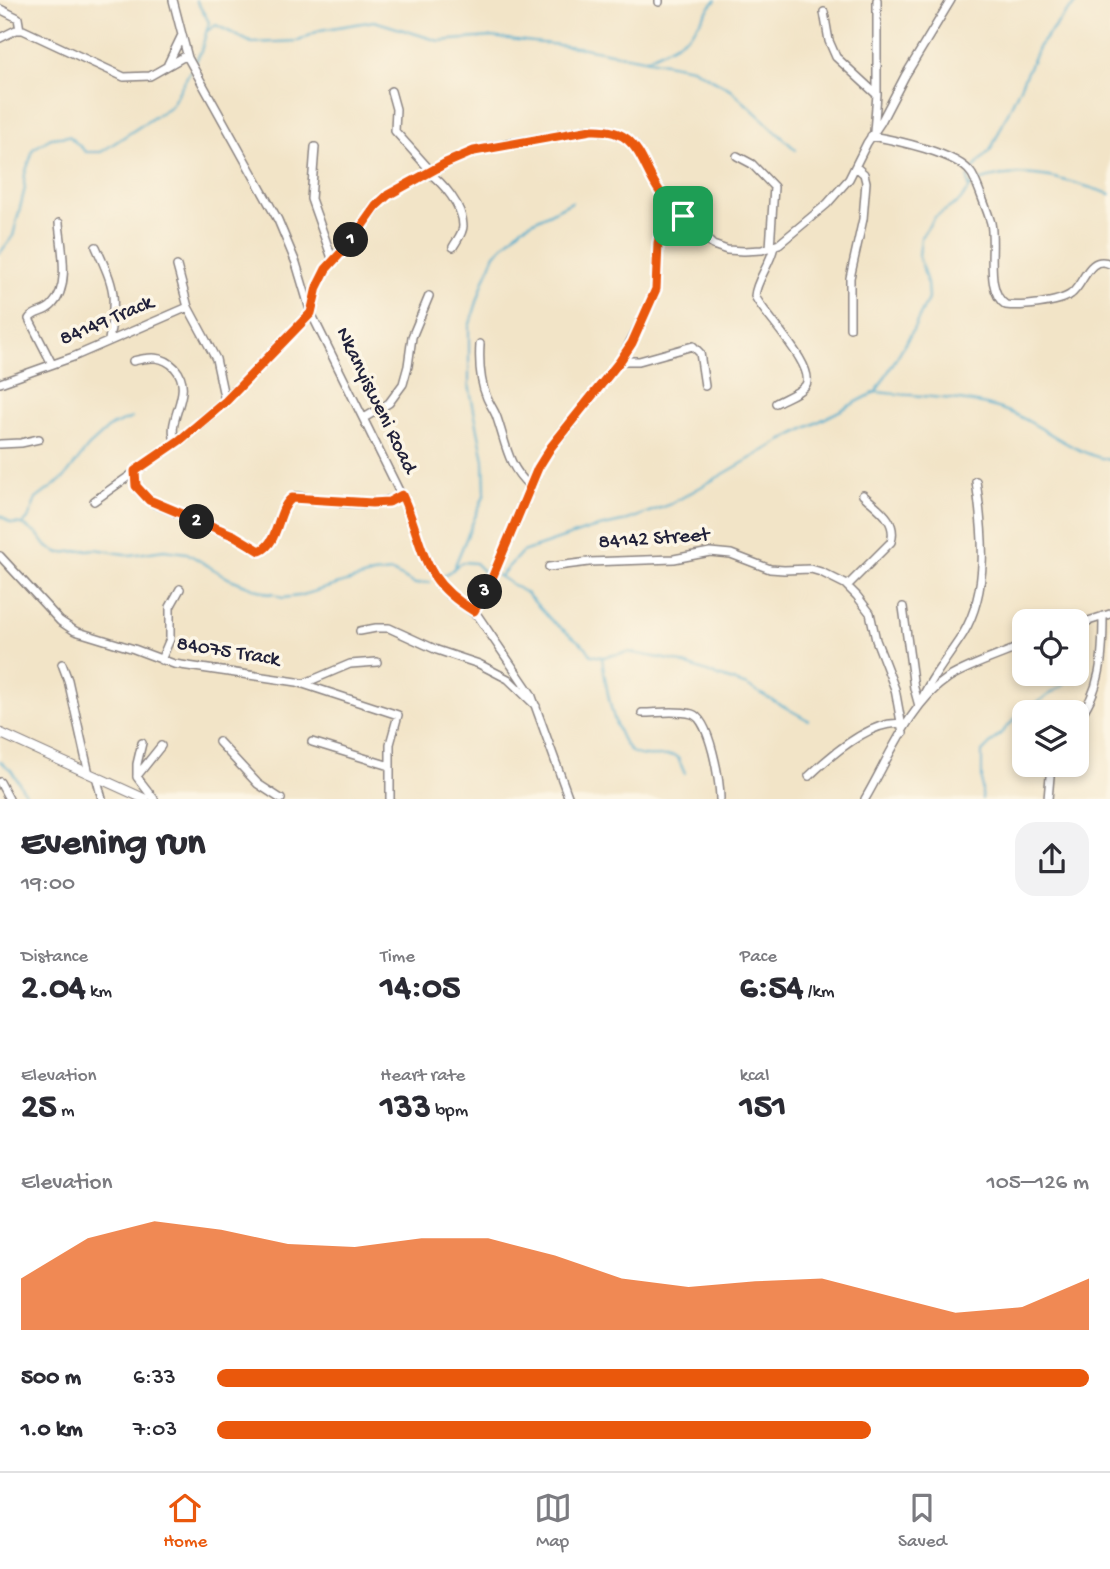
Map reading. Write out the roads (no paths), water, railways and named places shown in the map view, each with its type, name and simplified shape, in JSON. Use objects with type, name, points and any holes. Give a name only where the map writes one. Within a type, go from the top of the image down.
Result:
[{"type":"main road","points":[[0,733],[145,799]]},
{"type":"street","name":"Nkanyisweni Road","points":[[173,0],[187,55],[278,220],[296,263],[311,313],[402,495],[433,577],[449,595],[474,611],[524,682],[538,707],[569,799]]},
{"type":"street","points":[[872,135],[877,94],[877,0]]},
{"type":"street","points":[[661,194],[713,244],[723,249],[744,251],[772,247],[797,230],[835,196],[856,167],[930,32],[951,0]]},
{"type":"street","points":[[0,9],[18,18],[20,30]]},
{"type":"street","points":[[824,12],[830,46],[836,57],[877,94]]},
{"type":"street","points":[[0,38],[20,30],[124,77],[150,76],[187,55]]},
{"type":"street","points":[[168,66],[182,36]]},
{"type":"street","points":[[391,91],[396,110],[396,132],[454,200],[462,220],[462,231],[453,247]]},
{"type":"street","points":[[94,501],[176,442],[226,401],[311,313],[321,278],[382,200],[466,154],[489,147],[602,130],[617,133],[635,145],[663,201],[654,294],[632,343],[620,361],[551,447],[530,486],[490,583],[474,611]]},
{"type":"street","points":[[872,135],[921,147],[942,155],[971,172],[991,224],[996,294],[1006,305],[1061,299],[1075,290],[1094,264],[1110,264]]},
{"type":"street","points":[[315,147],[311,199],[333,261]]},
{"type":"street","points":[[737,156],[752,164],[774,187],[769,264],[754,291],[801,360],[808,377],[803,388],[776,403]]},
{"type":"street","points":[[850,328],[850,278],[863,219],[866,182],[864,174],[856,167]]},
{"type":"street","points":[[663,220],[683,216]]},
{"type":"street","points":[[52,364],[29,317],[52,306],[62,288],[64,276],[59,223]]},
{"type":"street","points":[[96,247],[114,289],[114,314],[109,340]]},
{"type":"street","name":"84149 Track","points":[[0,383],[188,307],[177,265]]},
{"type":"street","points":[[364,418],[389,403],[402,384],[408,366],[412,337],[429,296]]},
{"type":"street","points":[[188,307],[216,359],[226,401]]},
{"type":"street","points":[[480,344],[480,364],[487,396],[497,416],[510,462],[530,486]]},
{"type":"street","points":[[620,361],[651,359],[694,346],[701,356],[705,386]]},
{"type":"street","points":[[134,361],[158,358],[170,362],[181,376],[183,387],[173,433],[176,442]]},
{"type":"street","points":[[0,444],[40,439]]},
{"type":"street","points":[[135,471],[136,486],[149,500],[235,536],[260,551],[271,542],[286,504],[292,498],[372,503],[389,502],[402,495]]},
{"type":"street","points":[[865,799],[925,692],[965,631],[978,602],[982,541],[976,481]]},
{"type":"street","points":[[847,586],[891,542],[892,537],[889,520],[863,495]]},
{"type":"street","name":"84142 Street","points":[[548,567],[589,562],[674,559],[695,554],[721,553],[732,554],[770,569],[811,569],[847,586],[870,614],[895,689],[903,733]]},
{"type":"street","name":"84075 Track","points":[[0,556],[68,628],[161,660],[304,683],[398,715],[391,738],[390,766]]},
{"type":"street","points":[[161,660],[170,639],[170,607],[180,589]]},
{"type":"street","points":[[903,607],[914,688],[920,704]]},
{"type":"street","points":[[1089,621],[1106,615],[1101,670],[1089,702]]},
{"type":"street","points":[[360,631],[389,628],[437,650],[487,667],[508,679],[538,707]]},
{"type":"street","points":[[920,704],[950,677],[1012,650]]},
{"type":"street","points":[[304,683],[350,664],[377,662]]},
{"type":"street","points":[[62,664],[92,775],[102,799]]},
{"type":"street","points":[[642,713],[691,713],[699,718],[718,773],[720,799]]},
{"type":"street","points":[[809,776],[859,737],[887,724],[902,723]]},
{"type":"street","points":[[312,741],[390,766],[390,799]]},
{"type":"street","points":[[219,742],[258,784],[281,799]]},
{"type":"street","points":[[142,743],[137,777],[154,799]]},
{"type":"street","points":[[137,777],[161,746]]},
{"type":"street","points":[[1048,799],[1050,777]]},
{"type":"street","points":[[0,782],[9,799]]},
{"type":"waterway","points":[[196,0],[209,22],[196,61]]},
{"type":"waterway","points":[[646,59],[685,38],[716,0]]},
{"type":"waterway","points":[[973,169],[991,149],[1039,46],[1079,0]]},
{"type":"waterway","points":[[207,31],[216,25],[252,43],[299,41],[320,30],[374,21],[439,41],[491,37],[584,48],[692,68],[730,89],[796,150]]},
{"type":"waterway","points":[[0,253],[13,236],[25,188],[25,173],[33,149],[51,138],[69,136],[86,152],[101,152],[171,106],[190,71]]},
{"type":"waterway","points":[[979,181],[995,176],[1028,174],[1078,184],[1110,194]]},
{"type":"waterway","points":[[968,177],[969,189]]},
{"type":"waterway","points":[[500,576],[522,552],[590,529],[622,522],[671,504],[781,441],[876,392],[912,332],[928,299],[927,283],[919,256],[921,237],[935,217],[960,201],[972,185]]},
{"type":"waterway","points":[[453,570],[485,493],[484,460],[469,385],[469,327],[484,280],[495,254],[522,227],[572,202]]},
{"type":"waterway","points":[[876,392],[953,399],[998,408],[1027,420],[1081,451],[1110,460]]},
{"type":"waterway","points":[[23,524],[28,519],[36,499],[64,478],[88,447],[111,426],[132,418]]},
{"type":"waterway","points":[[0,515],[11,523],[22,524],[38,535],[47,547],[60,553],[96,549],[130,555],[164,550],[187,553],[228,578],[282,598],[299,596],[373,574],[392,572],[415,584],[430,582]]},
{"type":"waterway","points":[[440,579],[462,562],[475,563],[483,571],[490,573]]},
{"type":"waterway","points":[[497,575],[526,593],[552,621],[586,647],[591,655],[602,657],[615,721],[625,745],[636,754],[675,756],[685,774]]},
{"type":"waterway","points":[[603,657],[628,652],[676,661],[747,686],[808,720]]},
{"type":"waterway","points":[[982,799],[982,752],[1021,713],[1062,686]]},
{"type":"waterway","points":[[0,761],[11,770],[29,799]]}]
